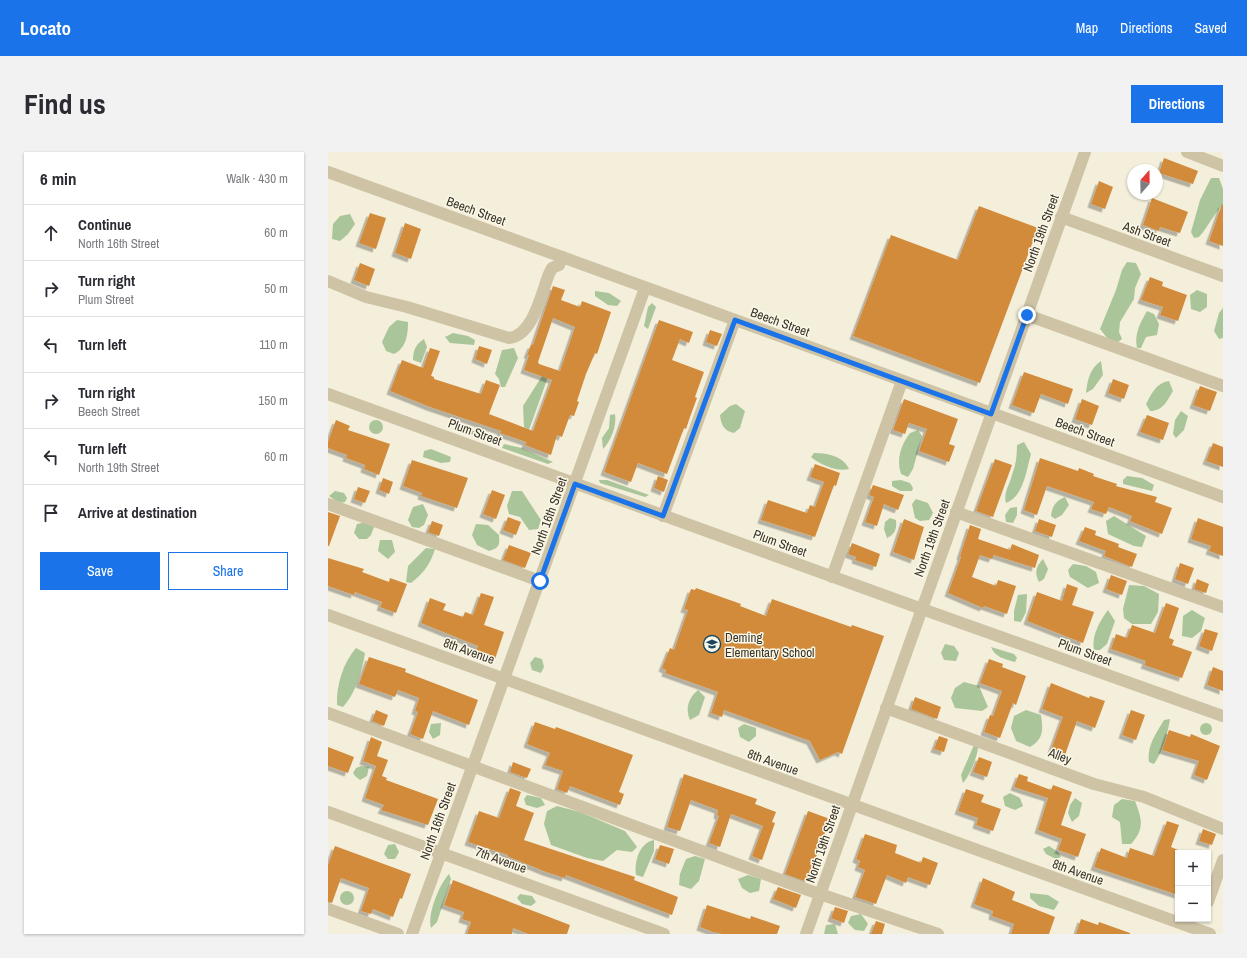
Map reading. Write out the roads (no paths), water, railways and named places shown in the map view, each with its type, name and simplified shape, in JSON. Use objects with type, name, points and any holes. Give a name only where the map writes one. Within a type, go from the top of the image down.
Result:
[{"type":"street","name":"North 19th Street","points":[[806,934],[1085,152]]},
{"type":"street","points":[[1187,152],[1223,166]]},
{"type":"street","name":"Beech Street","points":[[328,172],[1223,497]]},
{"type":"street","name":"Ash Street","points":[[1061,217],[1223,276]]},
{"type":"street","points":[[328,281],[366,297],[407,307],[509,338],[516,337],[525,331],[530,324],[552,268],[559,265],[562,257]]},
{"type":"street","name":"North 16th Street","points":[[412,934],[645,288]]},
{"type":"street","points":[[1027,315],[1223,386]]},
{"type":"street","points":[[663,516],[735,320]]},
{"type":"street","points":[[832,577],[902,381]]},
{"type":"street","name":"Plum Street","points":[[328,394],[832,577],[1223,716]]},
{"type":"street","points":[[328,504],[540,581]]},
{"type":"street","points":[[956,512],[1223,607]]},
{"type":"street","name":"8th Avenue","points":[[328,615],[852,806],[1200,924],[1210,934]]},
{"type":"street","name":"Alley","points":[[886,708],[1088,781],[1150,799],[1223,830]]},
{"type":"street","points":[[328,713],[820,894],[938,934]]},
{"type":"street","name":"7th Avenue","points":[[328,812],[664,934]]},
{"type":"street","points":[[1211,894],[1223,860]]},
{"type":"street","points":[[328,909],[398,934]]},
{"type":"place","name":"Deming Elementary School","points":[[712,644]]}]
